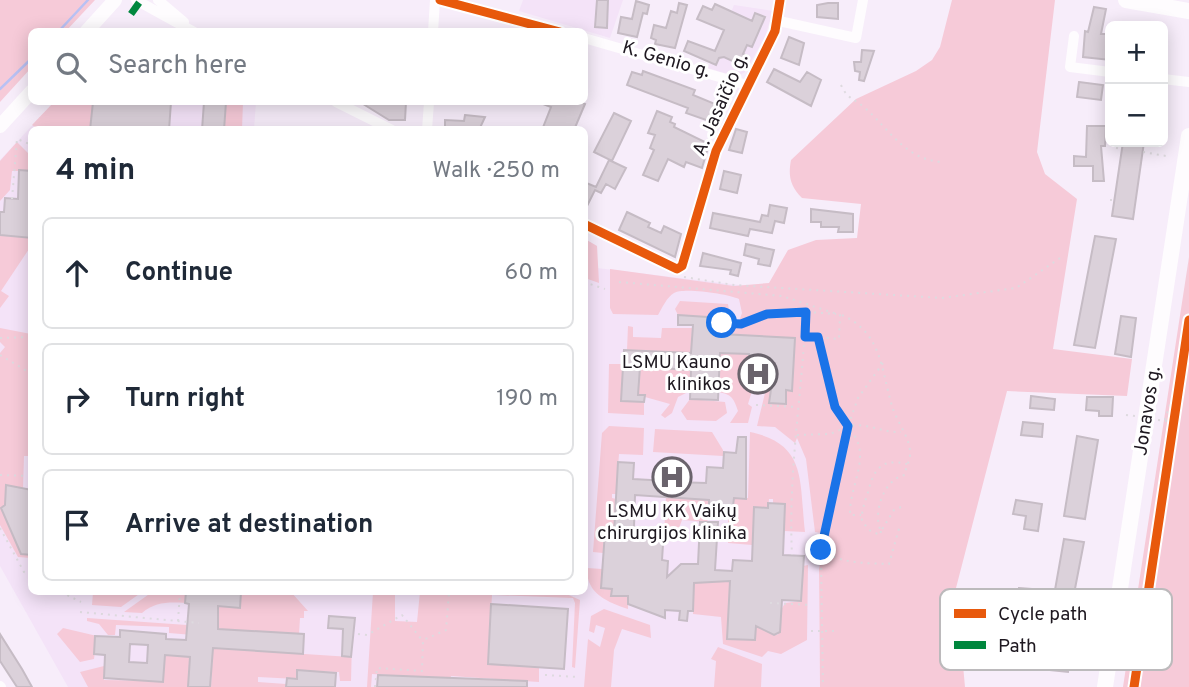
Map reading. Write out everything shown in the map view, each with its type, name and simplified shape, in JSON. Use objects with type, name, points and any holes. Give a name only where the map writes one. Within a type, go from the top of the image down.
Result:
[{"type":"main road","points":[[90,28],[115,0]]},
{"type":"main road","points":[[1126,0],[1189,11]]},
{"type":"main road","points":[[0,125],[28,95]]},
{"type":"main road","name":"Jonavos g.","points":[[1120,589],[1189,136]]},
{"type":"street","points":[[136,0],[187,28]]},
{"type":"street","points":[[158,0],[190,28]]},
{"type":"street","points":[[434,28],[437,0],[546,28]]},
{"type":"street","name":"A. Jasaičio g.","points":[[681,271],[716,151],[779,21],[780,0]]},
{"type":"street","points":[[779,21],[856,38],[863,0]]},
{"type":"street","points":[[1074,36],[1070,67],[1105,71]]},
{"type":"street","name":"K. Genio g.","points":[[588,39],[747,85]]},
{"type":"street","points":[[1168,80],[1189,82]]},
{"type":"street","points":[[341,105],[384,126]]},
{"type":"street","points":[[427,126],[429,105]]},
{"type":"street","points":[[588,225],[681,271]]},
{"type":"path","points":[[841,85],[846,96],[864,107],[914,156],[941,162]]},
{"type":"path","points":[[12,199],[17,139],[28,143]]},
{"type":"path","points":[[1116,148],[1122,149]]},
{"type":"path","points":[[1143,152],[1167,156]]},
{"type":"path","points":[[681,271],[734,285],[942,299],[1016,288],[1063,256]]},
{"type":"path","points":[[620,282],[782,296],[852,320],[869,335],[883,363],[892,407],[911,451],[905,474],[889,484],[882,498],[878,514],[881,531]]},
{"type":"path","points":[[588,283],[605,289]]},
{"type":"path","points":[[722,323],[741,324],[767,314],[806,312],[840,315]]},
{"type":"path","points":[[792,555],[792,462],[797,435],[806,312]]},
{"type":"path","points":[[805,337],[839,339],[840,315]]},
{"type":"path","points":[[0,338],[28,337]]},
{"type":"path","points":[[818,337],[835,407],[856,435],[862,456],[850,515],[861,516]]},
{"type":"path","points":[[0,355],[28,372]]},
{"type":"path","points":[[823,687],[821,550],[848,427],[858,398],[883,363]]},
{"type":"path","points":[[1174,422],[1165,421],[1175,388],[1179,389]]},
{"type":"path","points":[[756,405],[799,407]]},
{"type":"path","points":[[797,435],[830,434],[858,424],[880,431],[902,432]]},
{"type":"path","points":[[901,506],[894,510],[880,535],[864,526],[861,516],[873,474],[879,465],[894,460],[907,464]]},
{"type":"path","points":[[0,475],[28,476]]},
{"type":"path","points":[[821,550],[830,556],[858,563],[888,564],[900,525]]},
{"type":"path","points":[[0,528],[24,572],[28,574]]},
{"type":"path","points":[[811,544],[822,545]]},
{"type":"path","points":[[811,559],[821,560]]},
{"type":"path","points":[[67,595],[81,602]]},
{"type":"path","points":[[178,621],[180,595]]},
{"type":"path","points":[[423,640],[446,630],[449,595]]},
{"type":"path","points":[[770,603],[811,605]]},
{"type":"path","points":[[80,612],[199,622]]},
{"type":"path","points":[[358,634],[367,635],[402,615],[423,640],[422,671],[377,668],[376,687]]},
{"type":"path","points":[[811,631],[839,631]]},
{"type":"path","points":[[545,675],[578,677]]},
{"type":"shaded area","points":[[0,0],[95,0],[69,28],[28,28],[28,71],[0,102]]},
{"type":"shaded area","points":[[523,0],[623,0],[610,38],[588,31],[588,28],[576,28],[519,11]]},
{"type":"shaded area","points":[[952,0],[1055,0],[1037,152],[1045,174],[1077,199],[1053,349],[1132,359],[1127,396],[1007,391],[956,589],[940,589],[940,670],[963,670],[965,687],[820,687],[819,569],[825,539],[821,533],[815,532],[806,459],[797,438],[795,443],[775,427],[757,426],[766,389],[770,389],[770,403],[785,404],[786,390],[792,390],[795,338],[721,334],[738,324],[742,313],[739,299],[706,292],[674,293],[658,315],[613,314],[610,308],[610,269],[734,286],[769,283],[788,250],[816,240],[857,238],[861,204],[802,198],[791,181],[791,160],[856,99],[916,71],[932,60],[940,47]]},
{"type":"shaded area","points":[[734,5],[773,11],[765,37],[745,72],[737,77],[708,68]]},
{"type":"shaded area","name":"LSMU Kauno klinikos","points":[[51,105],[256,105],[254,126],[32,126]]},
{"type":"shaded area","points":[[51,105],[93,105],[90,126],[32,125]]},
{"type":"shaded area","points":[[226,105],[243,105],[242,126],[224,126]]},
{"type":"shaded area","name":"LSMU Kauno klinikos","points":[[28,130],[28,595],[588,595],[588,241],[597,246],[597,268],[933,308],[819,569],[820,687],[68,687],[0,566],[0,160]]},
{"type":"shaded area","points":[[17,142],[28,153],[28,171],[12,171],[10,190],[0,201],[0,161]]},
{"type":"shaded area","points":[[0,235],[28,238],[28,250],[1,291],[9,296],[0,308]]},
{"type":"shaded area","points":[[588,241],[597,246],[599,283],[588,279]]},
{"type":"shaded area","points":[[1189,257],[1189,687],[1123,687],[1126,670],[1172,670],[1172,589],[1138,589]]},
{"type":"shaded area","points":[[680,301],[728,304],[730,315],[722,320],[678,315],[675,309]]},
{"type":"shaded area","points":[[628,326],[633,327],[633,337],[661,338],[662,328],[692,328],[691,353],[627,350]]},
{"type":"shaded area","points":[[0,328],[28,333],[28,456],[24,456],[23,489],[6,485],[10,501],[1,509],[21,554],[28,555],[28,558],[18,557],[0,525],[0,353],[5,347],[0,342]]},
{"type":"shaded area","points":[[708,352],[749,354],[749,362],[765,364],[757,395],[752,391],[748,404],[752,407],[748,423],[730,423],[738,411],[732,398],[718,392]]},
{"type":"shaded area","points":[[609,364],[623,364],[621,401],[644,402],[644,415],[608,413]]},
{"type":"shaded area","points":[[640,367],[691,370],[690,391],[678,397],[672,413],[665,418],[661,415],[670,404],[638,395]]},
{"type":"shaded area","points":[[690,399],[725,402],[727,413],[716,421],[687,420],[681,411]]},
{"type":"shaded area","points":[[609,426],[644,428],[643,455],[619,454],[616,494],[612,494],[612,498],[616,499],[615,533],[605,532],[603,553],[593,552],[602,433]]},
{"type":"shaded area","points":[[655,429],[712,432],[723,450],[723,456],[653,452]]},
{"type":"shaded area","points":[[750,432],[769,438],[791,456],[800,482],[805,532],[784,531],[785,504],[773,503],[773,499],[769,499],[768,508],[754,508],[752,545],[728,543],[728,519],[708,519],[707,522],[682,520],[676,536],[664,535],[666,497],[709,500],[709,505],[733,506],[734,498],[748,498]]},
{"type":"shaded area","points":[[808,565],[807,640],[781,654],[768,651],[762,657],[723,644],[721,617],[693,614],[694,583],[730,581],[727,639],[755,640],[754,580],[774,635],[777,635],[780,632],[780,612],[785,603],[801,601],[803,566]]},
{"type":"shaded area","points":[[588,568],[602,569],[601,588],[612,589],[612,596],[628,596],[628,609],[606,600],[594,591]]},
{"type":"shaded area","points":[[93,595],[138,595],[121,607],[92,605]]},
{"type":"shaded area","points":[[148,595],[186,595],[185,603],[162,604],[142,613],[124,612]]},
{"type":"shaded area","points":[[241,595],[294,595],[308,611],[304,611],[304,618],[300,618],[299,634],[218,630],[218,606],[240,608]]},
{"type":"shaded area","points":[[373,595],[395,595],[395,621],[417,622],[420,595],[492,595],[488,663],[539,667],[539,682],[451,676],[449,687],[436,678],[372,674],[371,687],[367,687]]},
{"type":"shaded area","points":[[492,595],[569,595],[580,600],[575,668],[572,667],[573,598]]},
{"type":"shaded area","points":[[604,609],[650,625],[651,638],[622,629],[614,650],[611,687],[584,687],[588,639],[600,647],[605,628],[596,625],[594,633],[589,631],[591,616]]},
{"type":"shaded area","points":[[87,618],[187,625],[193,635],[169,633],[169,627],[116,625],[115,635],[108,635],[99,624],[87,621]]},
{"type":"shaded area","points":[[63,628],[97,636],[94,659],[80,662],[57,634]]},
{"type":"shaded area","points":[[352,641],[351,681],[340,681],[339,672],[297,671],[297,679],[258,677],[258,682],[286,684],[286,687],[211,687],[213,648],[351,657]]},
{"type":"shaded area","points":[[718,647],[762,664],[761,687],[714,687],[716,661],[711,659]]},
{"type":"shaded area","points":[[165,655],[190,657],[188,687],[88,687],[80,672],[104,666],[104,680],[162,681]]},
{"type":"building","points":[[597,0],[608,0],[607,28],[595,27]]},
{"type":"building","points":[[636,1],[649,5],[647,14],[643,13],[637,37],[618,33],[621,17],[632,19]]},
{"type":"building","points":[[679,3],[687,5],[675,48],[655,44],[656,40],[651,38],[654,25],[666,28],[671,11],[677,13]]},
{"type":"building","points":[[838,3],[838,19],[817,17],[817,5]]},
{"type":"building","points":[[715,4],[752,21],[755,13],[765,17],[752,47],[747,45],[743,54],[748,56],[743,66],[724,57],[719,58],[716,65],[684,51],[688,41],[715,51],[724,30],[697,19],[703,6],[712,10]]},
{"type":"building","points":[[1094,7],[1106,9],[1101,34],[1105,34],[1105,59],[1083,57],[1085,31],[1088,32]]},
{"type":"building","points":[[789,37],[804,43],[799,65],[781,58]]},
{"type":"building","points":[[862,50],[874,51],[864,81],[859,80],[860,72],[855,71],[854,62],[861,62]]},
{"type":"building","points":[[774,69],[800,82],[807,72],[821,80],[811,106],[767,82]]},
{"type":"building","points":[[643,71],[695,90],[693,95],[715,104],[709,121],[686,113],[688,108],[627,85],[632,72],[642,75]]},
{"type":"building","points":[[1079,82],[1103,85],[1101,100],[1077,97]]},
{"type":"building","points":[[93,105],[171,105],[169,126],[90,126]]},
{"type":"building","points":[[204,105],[226,105],[224,126],[202,126]]},
{"type":"building","points":[[365,105],[406,105],[405,120],[389,120]]},
{"type":"building","points":[[546,105],[585,105],[576,126],[544,126],[551,107]]},
{"type":"building","points":[[657,111],[672,117],[670,122],[675,124],[674,127],[709,144],[702,168],[686,162],[684,167],[668,159],[658,181],[643,175],[654,150],[650,148],[655,135],[648,133]]},
{"type":"building","points":[[614,113],[631,121],[612,161],[594,152]]},
{"type":"building","points":[[465,115],[485,117],[481,126],[445,126],[445,120],[464,121]]},
{"type":"building","points":[[1087,126],[1105,126],[1105,146],[1101,146],[1104,181],[1093,181],[1093,166],[1074,166],[1074,156],[1086,157]]},
{"type":"building","points":[[736,129],[747,132],[742,153],[729,150]]},
{"type":"building","points":[[1122,147],[1143,147],[1133,219],[1112,216]]},
{"type":"building","points":[[609,160],[626,168],[615,189],[606,184],[601,193],[595,190],[588,204],[588,184],[596,187]]},
{"type":"building","points":[[19,170],[28,171],[28,238],[0,235],[0,212],[4,212],[5,198],[18,199]]},
{"type":"building","points":[[724,171],[741,175],[737,193],[720,189]]},
{"type":"building","points":[[770,205],[787,208],[784,223],[775,221],[772,233],[750,229],[748,236],[710,228],[713,213],[760,222],[762,215],[768,216]]},
{"type":"building","points":[[811,209],[853,214],[853,232],[838,232],[839,227],[821,227],[821,222],[811,222]]},
{"type":"building","points":[[627,212],[650,223],[648,227],[661,233],[664,226],[681,234],[675,257],[619,230]]},
{"type":"building","points":[[1095,236],[1116,239],[1095,348],[1074,345]]},
{"type":"building","points":[[746,244],[774,250],[770,266],[758,264],[759,259],[744,255]]},
{"type":"building","points":[[703,253],[741,263],[738,276],[730,274],[731,270],[700,266]]},
{"type":"building","points":[[678,315],[722,318],[721,334],[795,338],[792,391],[786,390],[786,404],[769,403],[775,363],[749,362],[749,354],[720,353],[718,400],[690,399],[691,370],[640,367],[638,395],[645,395],[644,402],[621,401],[624,350],[691,353],[693,325],[678,325]]},
{"type":"building","points":[[1121,316],[1136,318],[1131,357],[1115,354]]},
{"type":"building","points":[[1031,396],[1055,399],[1054,410],[1030,408]]},
{"type":"building","points":[[1087,397],[1113,397],[1112,416],[1099,416],[1099,411],[1086,410]]},
{"type":"building","points":[[1023,422],[1043,424],[1042,437],[1021,435]]},
{"type":"building","points":[[1077,436],[1098,440],[1085,519],[1064,516]]},
{"type":"building","points":[[738,437],[746,437],[746,499],[734,498],[733,506],[709,505],[709,500],[635,495],[634,527],[664,529],[662,560],[668,561],[667,577],[681,564],[698,564],[700,522],[718,522],[715,570],[732,571],[733,560],[752,561],[754,507],[768,508],[768,503],[785,504],[783,555],[804,556],[801,601],[782,600],[780,632],[774,635],[756,626],[755,640],[727,639],[730,581],[694,583],[693,611],[688,611],[687,621],[679,620],[680,611],[665,610],[665,618],[628,604],[628,596],[611,596],[612,589],[601,588],[605,532],[614,533],[618,462],[634,463],[633,479],[668,481],[668,477],[676,478],[675,482],[706,483],[707,467],[723,468],[724,452],[736,453]]},
{"type":"building","points":[[6,485],[28,489],[28,555],[21,554],[1,508],[5,505]]},
{"type":"building","points":[[1016,500],[1042,504],[1038,531],[1024,529],[1026,516],[1013,514]]},
{"type":"building","points":[[1064,539],[1084,542],[1075,589],[1055,589]]},
{"type":"building","points":[[186,595],[241,595],[240,608],[218,606],[218,629],[304,634],[303,654],[213,648],[210,687],[188,687],[190,657],[165,655],[163,682],[104,678],[105,655],[94,654],[95,636],[120,637],[120,630],[166,634],[166,639],[186,640],[189,604],[185,603]],"holes":[[[130,644],[148,645],[147,663],[129,662]]]},
{"type":"building","points":[[491,604],[568,609],[564,669],[488,664]]},
{"type":"building","points":[[329,616],[355,618],[351,657],[342,656],[343,629],[328,628]]},
{"type":"building","points":[[0,634],[32,687],[17,687],[0,661]]},
{"type":"building","points":[[297,670],[336,673],[335,687],[286,687],[287,678],[297,679]]},
{"type":"building","points":[[378,675],[527,681],[527,687],[377,687]]},
{"type":"waterway","points":[[62,28],[88,0]]},
{"type":"waterway","points":[[0,89],[28,62]]},
{"type":"marked path","points":[[131,14],[141,0]]},
{"type":"cycle path","points":[[440,0],[545,28]]},
{"type":"cycle path","points":[[588,226],[677,269],[682,266],[716,151],[775,31],[780,0]]},
{"type":"cycle path","points":[[1149,589],[1189,320]]},
{"type":"cycle path","points":[[1134,687],[1137,670]]},
{"type":"place","name":"LSMU Kauno klinikos","points":[[758,374]]},
{"type":"place","name":"LSMU KK Vaikų chirurgijos klinika","points":[[672,477]]},
{"type":"route","points":[[722,323],[741,324],[767,314],[806,312],[805,337],[818,337],[826,360],[835,407],[848,426],[821,550]]}]
